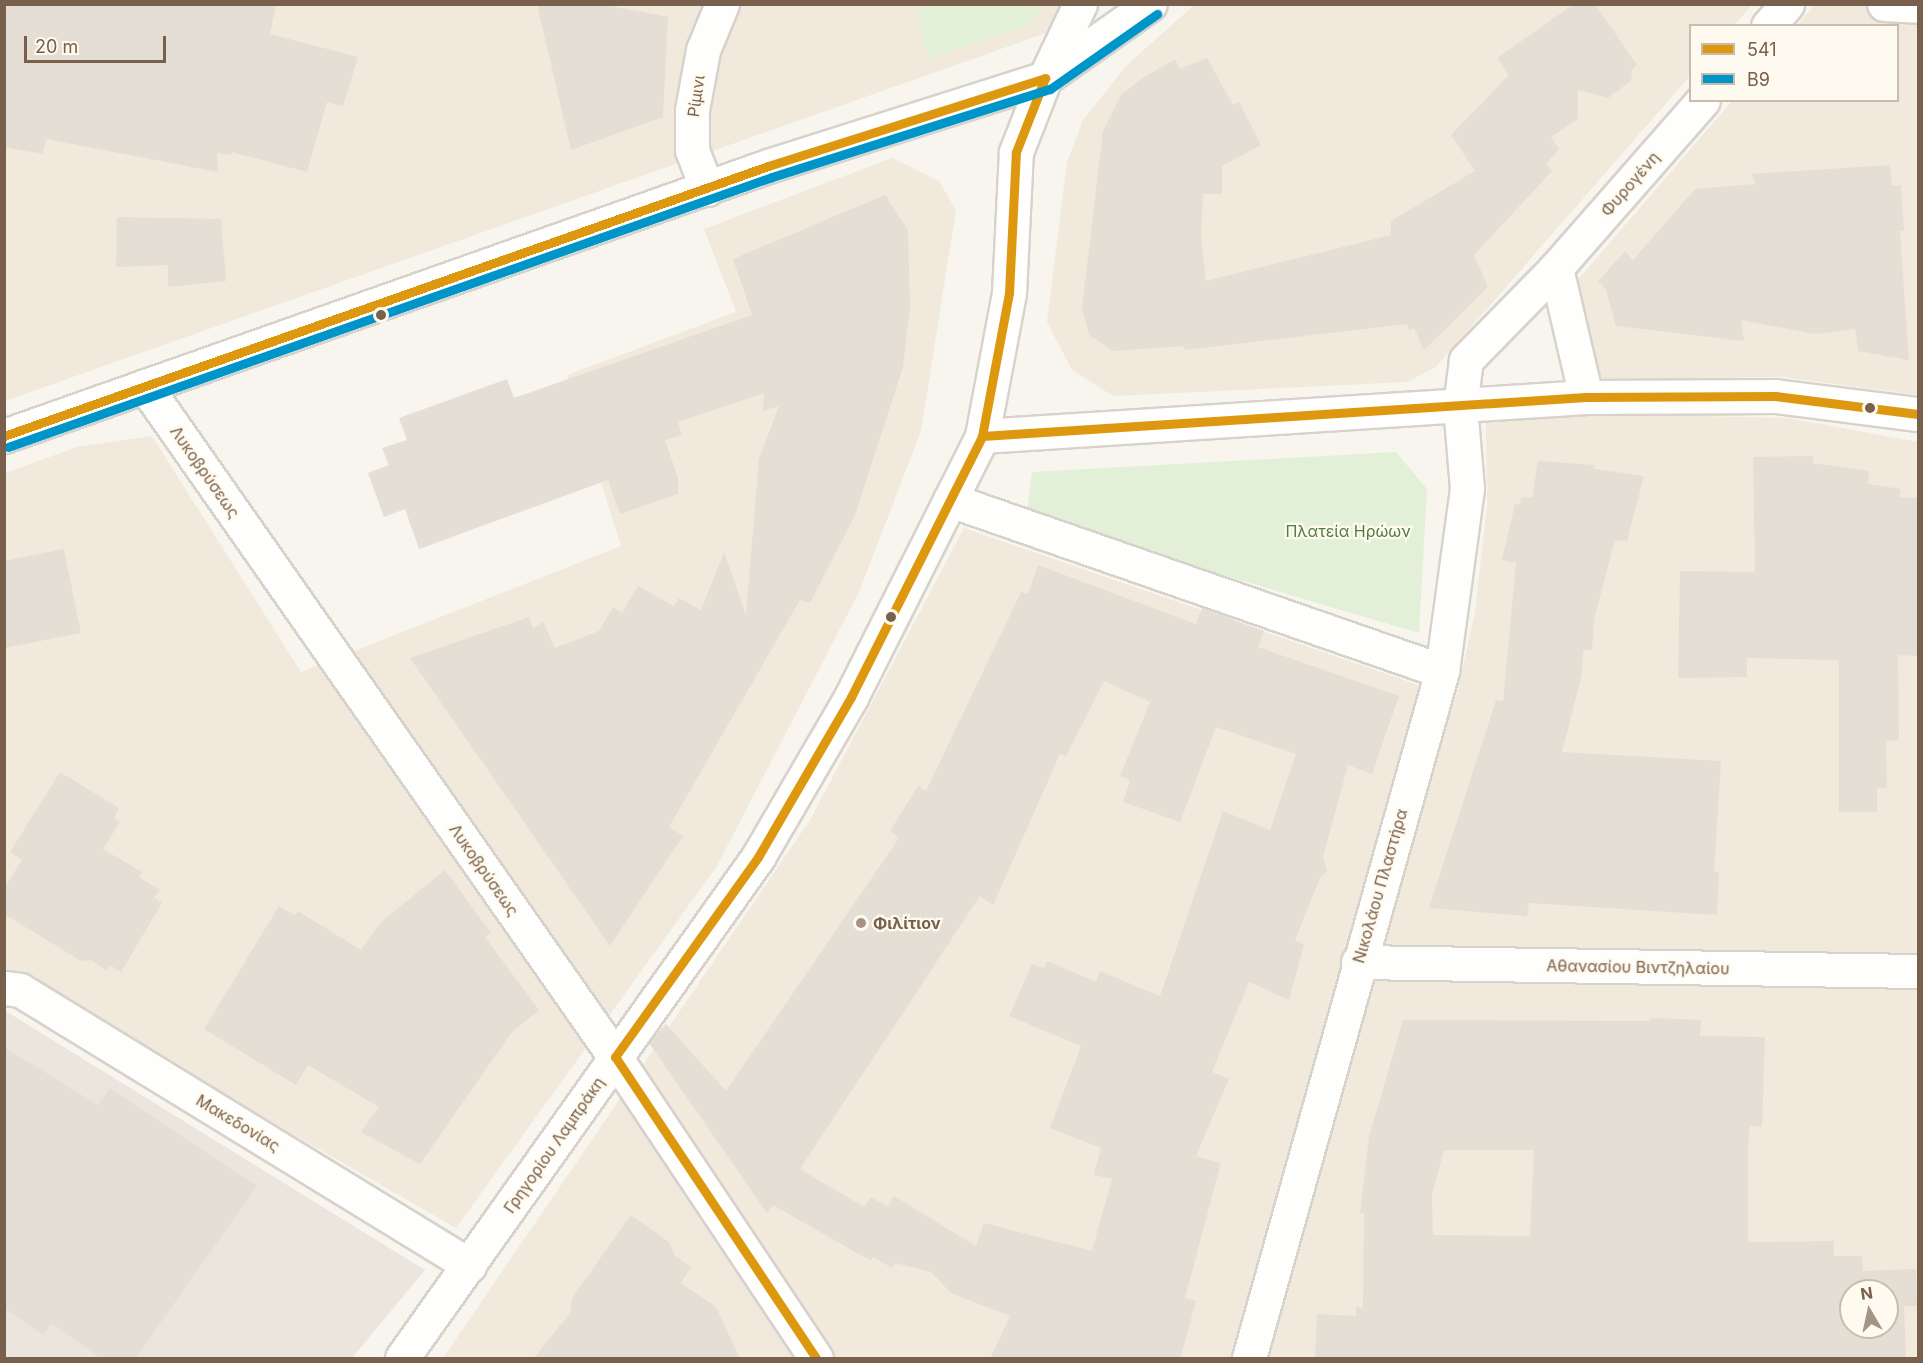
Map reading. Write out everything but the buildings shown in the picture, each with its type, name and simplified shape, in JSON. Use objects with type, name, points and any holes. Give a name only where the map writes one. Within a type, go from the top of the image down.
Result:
[{"type":"street","name":"Ρίμινι","points":[[707,189],[692,150],[692,110],[703,50],[722,4]]},
{"type":"street","name":"Γρηγορίου Λαμπράκη","points":[[402,1359],[758,857],[851,697],[950,500],[982,436],[1009,293],[1016,152],[1045,78],[1080,4]]},
{"type":"street","points":[[4,436],[871,131],[1045,78],[1150,4]]},
{"type":"street","points":[[1770,24],[1787,4]]},
{"type":"street","points":[[1884,4],[1918,6]]},
{"type":"street","name":"Φυρογένη","points":[[1460,406],[1466,360],[1556,268],[1701,102]]},
{"type":"street","points":[[1556,268],[1586,397]]},
{"type":"street","name":"Λυκοβρύσεως","points":[[145,386],[615,1057],[816,1359]]},
{"type":"street","points":[[982,436],[1586,397],[1775,396],[1918,414]]},
{"type":"street","name":"Νικολάου Πλαστήρα","points":[[1249,1359],[1358,962],[1442,671],[1467,488],[1460,406]]},
{"type":"street","points":[[950,500],[1442,671]]},
{"type":"street","name":"Αθανασίου Βιντζηλαίου","points":[[1358,962],[1918,971]]},
{"type":"street","name":"Μακεδονίας","points":[[4,988],[20,990],[469,1265]]},
{"type":"shaded area","points":[[4,5],[1064,5],[1046,33],[5,401]]},
{"type":"shaded area","points":[[1194,5],[1752,5],[1735,24],[1689,24],[1689,77],[1436,367],[1407,382],[1113,396],[1072,370],[1047,322],[1067,162],[1083,120],[1126,66]]},
{"type":"shaded area","points":[[1815,5],[1918,5],[1918,395],[1782,377],[1598,379],[1577,281],[1731,102],[1899,102],[1899,24],[1798,24]]},
{"type":"shaded area","points":[[892,158],[939,181],[956,210],[921,431],[859,592],[717,866],[456,1228],[5,969],[5,473],[77,447],[152,436],[301,672],[621,546],[567,375],[736,312],[704,229]]},
{"type":"shaded area","points":[[1602,414],[1788,418],[1918,442],[1918,1358],[443,1358],[810,820],[964,528],[1456,698],[1475,612],[1487,506],[1486,423]]},
{"type":"shaded area","points":[[4,1010],[425,1270],[352,1358],[5,1358]]},
{"type":"green space","points":[[926,4],[1042,5],[1030,25],[928,59],[916,13]]},
{"type":"green space","name":"Πλατεία Ηρώων","points":[[1396,452],[1427,489],[1419,633],[1026,517],[1032,472]]},
{"type":"transit line","name":"Β9","points":[[8,447],[772,177],[1050,89],[1157,14]]},
{"type":"transit line","name":"541","points":[[4,436],[768,166],[1045,78]]},
{"type":"transit line","name":"541","points":[[816,1358],[615,1057],[758,857],[851,697],[982,436],[1009,293],[1016,152],[1045,78]]},
{"type":"transit line","name":"541","points":[[982,436],[1586,397],[1775,396],[1918,414]]},
{"type":"place","name":"Φιλίτιον","points":[[861,923]]}]
